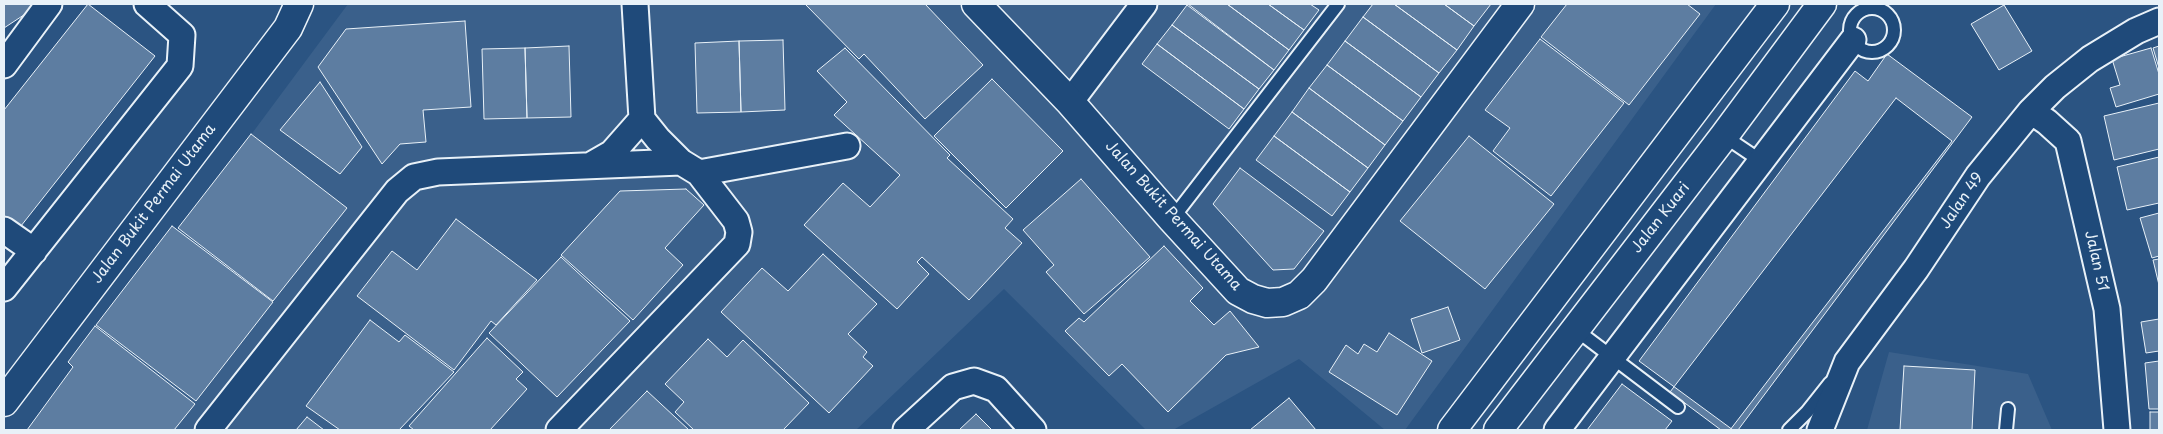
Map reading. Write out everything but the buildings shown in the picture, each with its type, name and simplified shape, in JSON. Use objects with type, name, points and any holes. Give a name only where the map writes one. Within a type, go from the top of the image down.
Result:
[{"type":"street","points":[[4,65],[49,4]]},
{"type":"street","points":[[4,288],[180,66],[182,35],[147,4]]},
{"type":"street","name":"Jalan Bukit Permai Utama","points":[[4,375],[275,18],[298,4]]},
{"type":"street","name":"Jalan Bukit Permai Utama","points":[[4,402],[288,28],[298,4]]},
{"type":"street","points":[[559,430],[737,244],[740,232],[736,221],[690,167],[642,119],[635,4]]},
{"type":"street","name":"Jalan Bukit Permai Utama","points":[[976,4],[1070,102],[1172,220],[1238,291],[1253,299],[1267,302],[1283,302],[1298,295],[1314,280],[1520,4]]},
{"type":"street","points":[[1070,102],[1144,4]]},
{"type":"street","points":[[1452,430],[1775,4]]},
{"type":"street","name":"Jalan Kuari","points":[[1498,430],[1724,136],[1822,4]]},
{"type":"street","name":"Jalan 49","points":[[1820,430],[1847,362],[1916,269],[1978,176],[2031,112],[2055,87],[2090,59],[2136,31],[2159,21]]},
{"type":"street","points":[[1557,430],[1852,40]]},
{"type":"street","name":"Jalan 51","points":[[2031,112],[2047,122],[2068,141],[2107,309],[2117,430]]},
{"type":"street","points":[[591,165],[612,153],[642,119]]},
{"type":"street","points":[[208,430],[397,191],[414,177],[438,172],[591,165],[690,167],[848,146]]},
{"type":"street","points":[[4,230],[34,251]]},
{"type":"street","points":[[906,430],[953,387],[974,381],[996,389],[1033,430]]},
{"type":"lane","points":[[1172,220],[1338,4]]},
{"type":"lane","points":[[1724,136],[1761,161]]},
{"type":"lane","points":[[1575,329],[1678,407]]},
{"type":"lane","points":[[1789,430],[1807,412],[1847,362]]},
{"type":"lane","points":[[2006,430],[2008,409]]},
{"type":"shaded area","points":[[348,4],[1716,4],[1405,430],[1385,430],[1299,359],[1173,430],[1146,430],[1004,289],[856,430],[32,430]]},
{"type":"shaded area","points":[[1889,352],[2028,374],[2052,430],[1867,430]]}]
